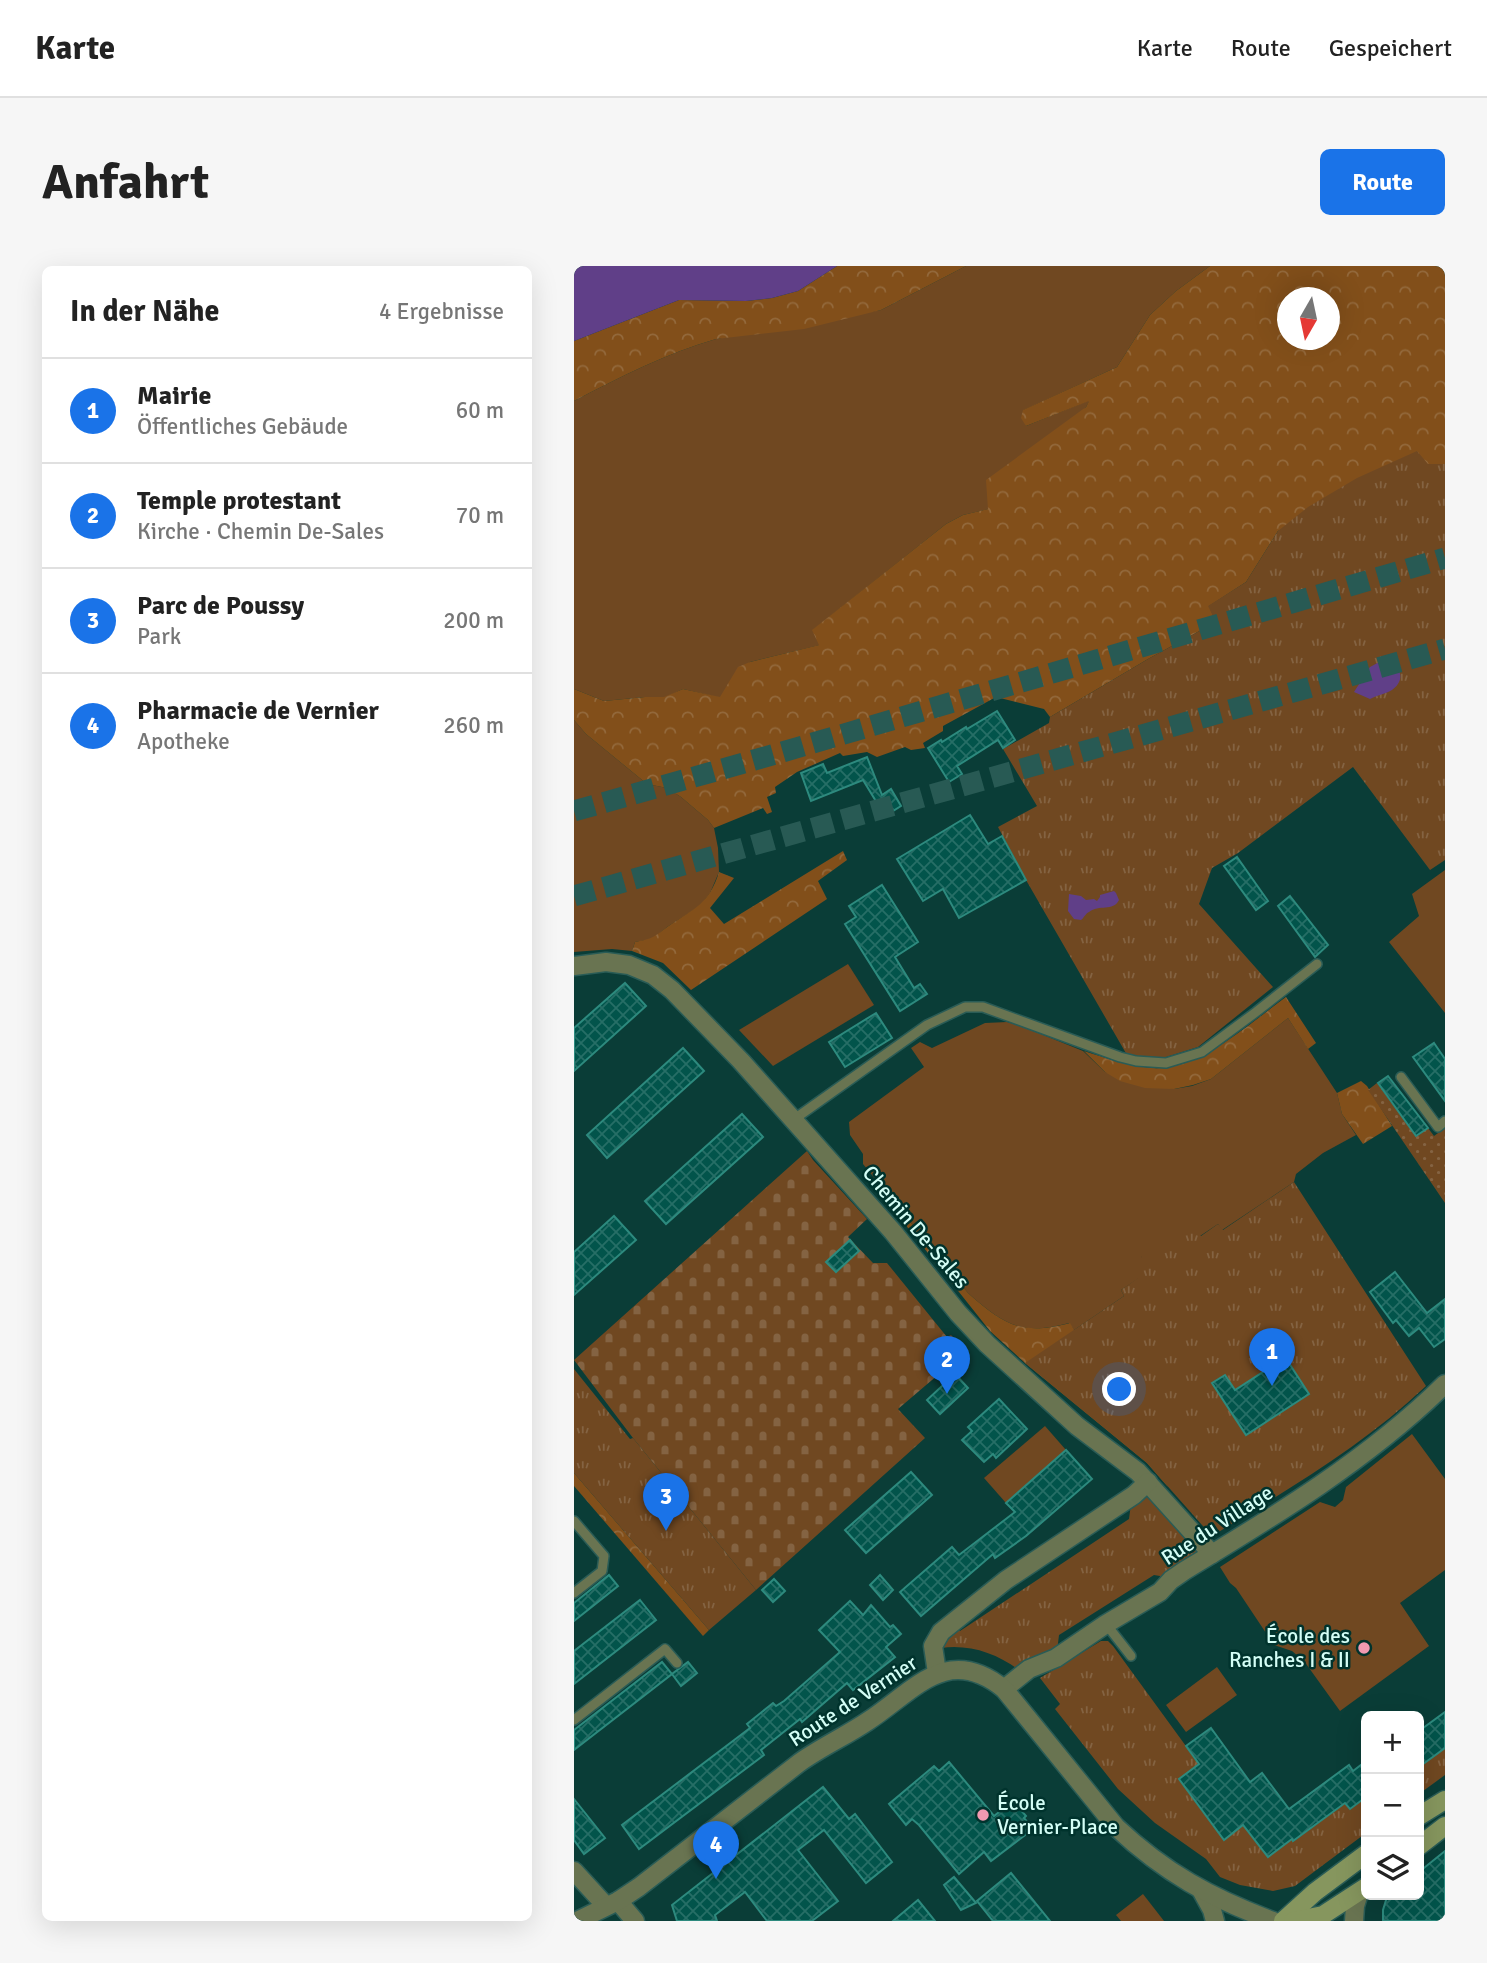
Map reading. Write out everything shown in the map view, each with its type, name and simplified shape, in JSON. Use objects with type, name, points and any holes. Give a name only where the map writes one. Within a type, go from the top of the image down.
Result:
[{"type":"main road","points":[[1424,1813],[1445,1800]]},
{"type":"main road","points":[[1424,1842],[1445,1826]]},
{"type":"main road","points":[[1283,1921],[1315,1892],[1361,1858]]},
{"type":"main road","points":[[1293,1921],[1323,1915],[1361,1891]]},
{"type":"street","name":"Chemin De-Sales","points":[[574,966],[614,962],[638,968],[662,981],[741,1061],[987,1344],[1077,1426],[1138,1472],[1212,1553]]},
{"type":"street","name":"Rue du Village","points":[[1004,1689],[1029,1669],[1056,1658],[1160,1592],[1171,1580],[1212,1553],[1325,1482],[1414,1415],[1445,1384]]},
{"type":"street","points":[[937,1673],[933,1646],[941,1632],[1006,1580],[1134,1495],[1148,1482]]},
{"type":"street","name":"Route de Vernier","points":[[577,1921],[639,1887],[799,1763],[866,1723],[917,1684],[937,1673],[959,1670],[986,1676],[1004,1689],[1116,1827],[1138,1847],[1171,1873],[1201,1890],[1273,1921]]},
{"type":"street","points":[[574,1871],[635,1921]]},
{"type":"street","points":[[1201,1890],[1215,1921]]},
{"type":"street","points":[[1354,1921],[1354,1906],[1361,1894]]},
{"type":"lane","points":[[793,1120],[927,1025],[965,1007],[983,1007],[1120,1057],[1166,1063],[1202,1052],[1317,964]]},
{"type":"lane","points":[[1401,1077],[1438,1127],[1445,1122]]},
{"type":"lane","points":[[574,1521],[604,1556],[602,1571],[574,1593]]},
{"type":"lane","points":[[1106,1624],[1131,1656]]},
{"type":"lane","points":[[574,1720],[665,1649],[677,1663]]},
{"type":"green space","points":[[837,266],[966,266],[881,310],[804,329],[716,339],[662,358],[574,401],[574,341],[679,300],[746,301],[798,291]]},
{"type":"green space","points":[[966,266],[1210,266],[1176,291],[1150,315],[1117,367],[1024,410],[1026,426],[1090,400],[989,509],[963,515],[946,524],[813,630],[820,645],[750,662],[721,698],[683,689],[664,698],[604,701],[574,689],[574,401],[662,358],[716,339],[881,310]]},
{"type":"green space","points":[[1210,266],[1445,266],[1445,464],[1429,464],[1278,531],[1246,582],[1209,606],[1216,622],[1050,717],[1044,709],[996,697],[943,726],[943,731],[923,743],[925,748],[911,750],[905,747],[877,757],[867,752],[843,756],[840,753],[797,772],[775,787],[776,793],[767,797],[772,812],[767,814],[763,808],[714,828],[681,797],[667,788],[647,784],[586,734],[574,720],[574,689],[604,701],[664,697],[683,689],[720,697],[738,667],[819,645],[812,630],[946,524],[963,515],[988,509],[986,480],[1086,407],[1089,401],[1026,426],[1021,418],[1023,410],[1117,367],[1150,315],[1176,291]]},
{"type":"green space","points":[[1417,451],[1428,464],[1445,464],[1445,860],[1430,870],[1353,767],[1238,853],[1212,868],[1199,904],[1273,987],[1198,1047],[1163,1058],[1137,1058],[1127,1055],[998,827],[1037,806],[1003,749],[1049,723],[1050,717],[1216,622],[1208,606],[1246,582],[1278,531],[1308,507],[1357,478]]},
{"type":"green space","points":[[574,720],[586,734],[647,784],[667,788],[681,797],[714,828],[719,872],[710,893],[700,906],[653,939],[635,942],[632,951],[612,949],[574,952]]},
{"type":"green space","points":[[843,851],[847,860],[818,881],[827,899],[691,990],[663,963],[632,951],[635,942],[654,936],[700,904],[711,891],[719,872],[734,878],[710,908],[724,924]]},
{"type":"green space","points":[[1445,870],[1445,1013],[1389,942],[1419,916],[1412,894]]},
{"type":"green space","points":[[848,964],[874,1005],[773,1066],[739,1030]]},
{"type":"green space","points":[[1286,997],[1316,1043],[1308,1049],[1288,1018],[1211,1079],[1193,1085],[1174,1089],[1145,1088],[1120,1081],[1105,1072],[1084,1051],[1135,1065],[1170,1067],[1206,1054]]},
{"type":"green space","points":[[1288,1018],[1337,1093],[1342,1114],[1356,1135],[1323,1153],[1296,1174],[1294,1182],[1222,1230],[1218,1224],[1200,1236],[1142,1256],[1139,1278],[1121,1290],[1124,1296],[1074,1330],[1069,1323],[1038,1328],[1014,1325],[992,1313],[968,1293],[863,1164],[863,1154],[850,1135],[849,1122],[924,1067],[911,1048],[920,1042],[932,1048],[985,1023],[1007,1022],[1021,1026],[1083,1051],[1105,1072],[1174,1089],[1211,1079]]},
{"type":"green space","points":[[1361,1081],[1367,1086],[1392,1126],[1363,1144],[1342,1114],[1337,1093]]},
{"type":"green space","points":[[1377,1083],[1416,1136],[1428,1128],[1434,1136],[1445,1128],[1445,1203],[1368,1090]]},
{"type":"green space","points":[[807,1151],[867,1219],[848,1237],[873,1263],[887,1263],[947,1337],[951,1335],[966,1351],[898,1409],[925,1438],[756,1590],[633,1438],[574,1360]]},
{"type":"green space","points":[[1294,1182],[1426,1386],[1377,1428],[1326,1465],[1217,1533],[1210,1534],[1147,1463],[1025,1363],[1124,1296],[1121,1290],[1138,1278],[1137,1266],[1142,1256],[1140,1253],[1179,1228],[1181,1231],[1195,1232],[1201,1236],[1218,1224],[1223,1230]]},
{"type":"green space","points":[[885,1191],[968,1293],[992,1313],[1026,1328],[1070,1323],[1168,1487],[1147,1463],[990,1331],[881,1194]]},
{"type":"green space","points":[[574,1369],[756,1590],[709,1630],[574,1473]]},
{"type":"green space","points":[[1045,1426],[1066,1450],[1006,1503],[984,1478]]},
{"type":"green space","points":[[1412,1434],[1445,1479],[1445,1570],[1400,1603],[1429,1646],[1340,1711],[1304,1661],[1292,1651],[1274,1645],[1220,1567],[1320,1502],[1335,1507],[1343,1500],[1346,1487]]},
{"type":"green space","points":[[574,1473],[709,1630],[703,1636],[574,1486]]},
{"type":"green space","points":[[1149,1494],[1166,1511],[1165,1516],[1196,1549],[1196,1555],[1159,1584],[1160,1576],[1154,1575],[1059,1635],[1057,1651],[1019,1670],[982,1651],[962,1647],[941,1648],[944,1640],[957,1628],[960,1631],[1129,1519],[1131,1504]]},
{"type":"green space","points":[[1101,1641],[1108,1641],[1199,1764],[1179,1779],[1243,1825],[1267,1856],[1292,1839],[1294,1841],[1345,1803],[1350,1809],[1361,1801],[1361,1837],[1295,1886],[1273,1891],[1240,1885],[1220,1877],[1206,1859],[1155,1823],[1118,1789],[1055,1709],[1060,1704],[1040,1678]]},
{"type":"green space","points":[[1217,1667],[1237,1695],[1186,1732],[1166,1705]]},
{"type":"green space","points":[[1445,1748],[1445,1775],[1424,1790],[1424,1774],[1424,1763]]},
{"type":"green space","points":[[1143,1894],[1164,1921],[1121,1921],[1116,1915]]},
{"type":"shaded area","points":[[574,266],[837,266],[798,291],[746,301],[679,300],[574,341]]},
{"type":"shaded area","points":[[1383,660],[1389,661],[1400,672],[1397,686],[1370,699],[1354,692],[1370,667]]},
{"type":"shaded area","points":[[1114,891],[1119,900],[1116,904],[1097,908],[1081,920],[1074,919],[1068,911],[1069,894],[1097,901],[1100,895]]},
{"type":"building","points":[[997,711],[1015,740],[1003,748],[998,740],[957,766],[962,774],[949,782],[928,748]]},
{"type":"building","points":[[867,757],[882,795],[891,789],[901,806],[885,816],[863,780],[811,801],[801,773],[823,764],[827,773]]},
{"type":"building","points":[[970,815],[988,844],[1002,836],[1026,880],[959,918],[943,889],[923,901],[897,859]]},
{"type":"building","points":[[1237,857],[1268,901],[1256,910],[1224,866]]},
{"type":"building","points":[[882,885],[918,942],[895,957],[914,988],[920,984],[927,994],[900,1011],[845,924],[856,917],[849,906]]},
{"type":"building","points":[[1290,896],[1328,945],[1315,957],[1278,906]]},
{"type":"building","points":[[625,983],[646,1006],[574,1071],[574,1028]]},
{"type":"building","points":[[876,1013],[892,1038],[845,1067],[829,1042]]},
{"type":"building","points":[[1434,1043],[1445,1059],[1445,1101],[1413,1057]]},
{"type":"building","points":[[683,1048],[704,1071],[607,1158],[587,1135]]},
{"type":"building","points":[[1388,1076],[1428,1128],[1416,1136],[1378,1083]]},
{"type":"building","points":[[742,1114],[763,1137],[666,1224],[645,1201]]},
{"type":"building","points":[[614,1216],[636,1240],[574,1295],[574,1252]]},
{"type":"building","points":[[850,1240],[859,1251],[836,1272],[826,1262]]},
{"type":"building","points":[[1395,1272],[1427,1313],[1445,1299],[1445,1339],[1434,1347],[1419,1328],[1409,1336],[1396,1320],[1393,1323],[1370,1292]]},
{"type":"building","points":[[1274,1340],[1309,1394],[1246,1435],[1212,1383],[1225,1375],[1235,1390],[1272,1366],[1261,1349]]},
{"type":"building","points":[[955,1374],[968,1388],[940,1414],[927,1400]]},
{"type":"building","points":[[999,1399],[1027,1429],[996,1458],[993,1454],[984,1462],[962,1440],[972,1431],[968,1427]]},
{"type":"building","points":[[1066,1450],[1092,1479],[1026,1536],[995,1558],[993,1554],[921,1616],[900,1592],[952,1547],[959,1555],[1015,1512],[1006,1503]]},
{"type":"building","points":[[911,1472],[932,1495],[866,1553],[845,1530]]},
{"type":"building","points":[[609,1575],[618,1586],[574,1621],[574,1603]]},
{"type":"building","points":[[880,1575],[893,1590],[883,1600],[870,1585]]},
{"type":"building","points":[[774,1579],[785,1591],[773,1602],[762,1590]]},
{"type":"building","points":[[640,1600],[656,1620],[574,1684],[574,1651]]},
{"type":"building","points":[[850,1601],[863,1615],[871,1605],[890,1627],[893,1625],[901,1634],[886,1647],[895,1657],[853,1690],[847,1683],[802,1722],[800,1719],[761,1750],[764,1755],[639,1849],[622,1825],[750,1728],[747,1724],[773,1703],[776,1706],[784,1701],[840,1652],[819,1630]]},
{"type":"building","points":[[662,1662],[672,1674],[574,1750],[574,1730]]},
{"type":"building","points":[[688,1662],[697,1673],[681,1686],[672,1674]]},
{"type":"building","points":[[1445,1712],[1445,1748],[1424,1763],[1424,1727]]},
{"type":"building","points":[[1211,1728],[1250,1782],[1262,1773],[1289,1809],[1349,1765],[1353,1771],[1361,1765],[1361,1801],[1350,1809],[1345,1803],[1268,1857],[1243,1825],[1224,1840],[1179,1779],[1199,1764],[1186,1746]]},
{"type":"building","points":[[949,1762],[994,1816],[1013,1801],[1033,1829],[991,1861],[984,1852],[959,1874],[919,1825],[912,1819],[906,1825],[889,1804],[934,1766],[939,1771]]},
{"type":"building","points":[[823,1787],[849,1819],[855,1814],[892,1862],[866,1883],[824,1830],[798,1850],[838,1901],[812,1921],[767,1921],[745,1892],[715,1915],[717,1921],[677,1921],[672,1905]]},
{"type":"building","points":[[574,1799],[605,1838],[584,1854],[574,1840]]},
{"type":"building","points":[[1445,1851],[1445,1921],[1383,1921],[1386,1900],[1424,1900],[1424,1868]]},
{"type":"building","points":[[1011,1873],[1050,1921],[993,1921],[977,1901]]},
{"type":"building","points":[[954,1877],[976,1903],[961,1910],[944,1885]]},
{"type":"building","points":[[918,1900],[935,1921],[893,1921]]},
{"type":"tunnel","points":[[574,811],[1445,558]]},
{"type":"tunnel","points":[[574,896],[1445,649]]},
{"type":"place","name":"Mairie","points":[[1272,1386]]},
{"type":"place","name":"Temple protestant","points":[[947,1394]]},
{"type":"place","name":"Parc de Poussy","points":[[666,1531]]},
{"type":"place","name":"École des Ranches I & II","points":[[1364,1648]]},
{"type":"place","name":"École Vernier-Place","points":[[983,1815]]},
{"type":"place","name":"Pharmacie de Vernier","points":[[716,1879]]}]
